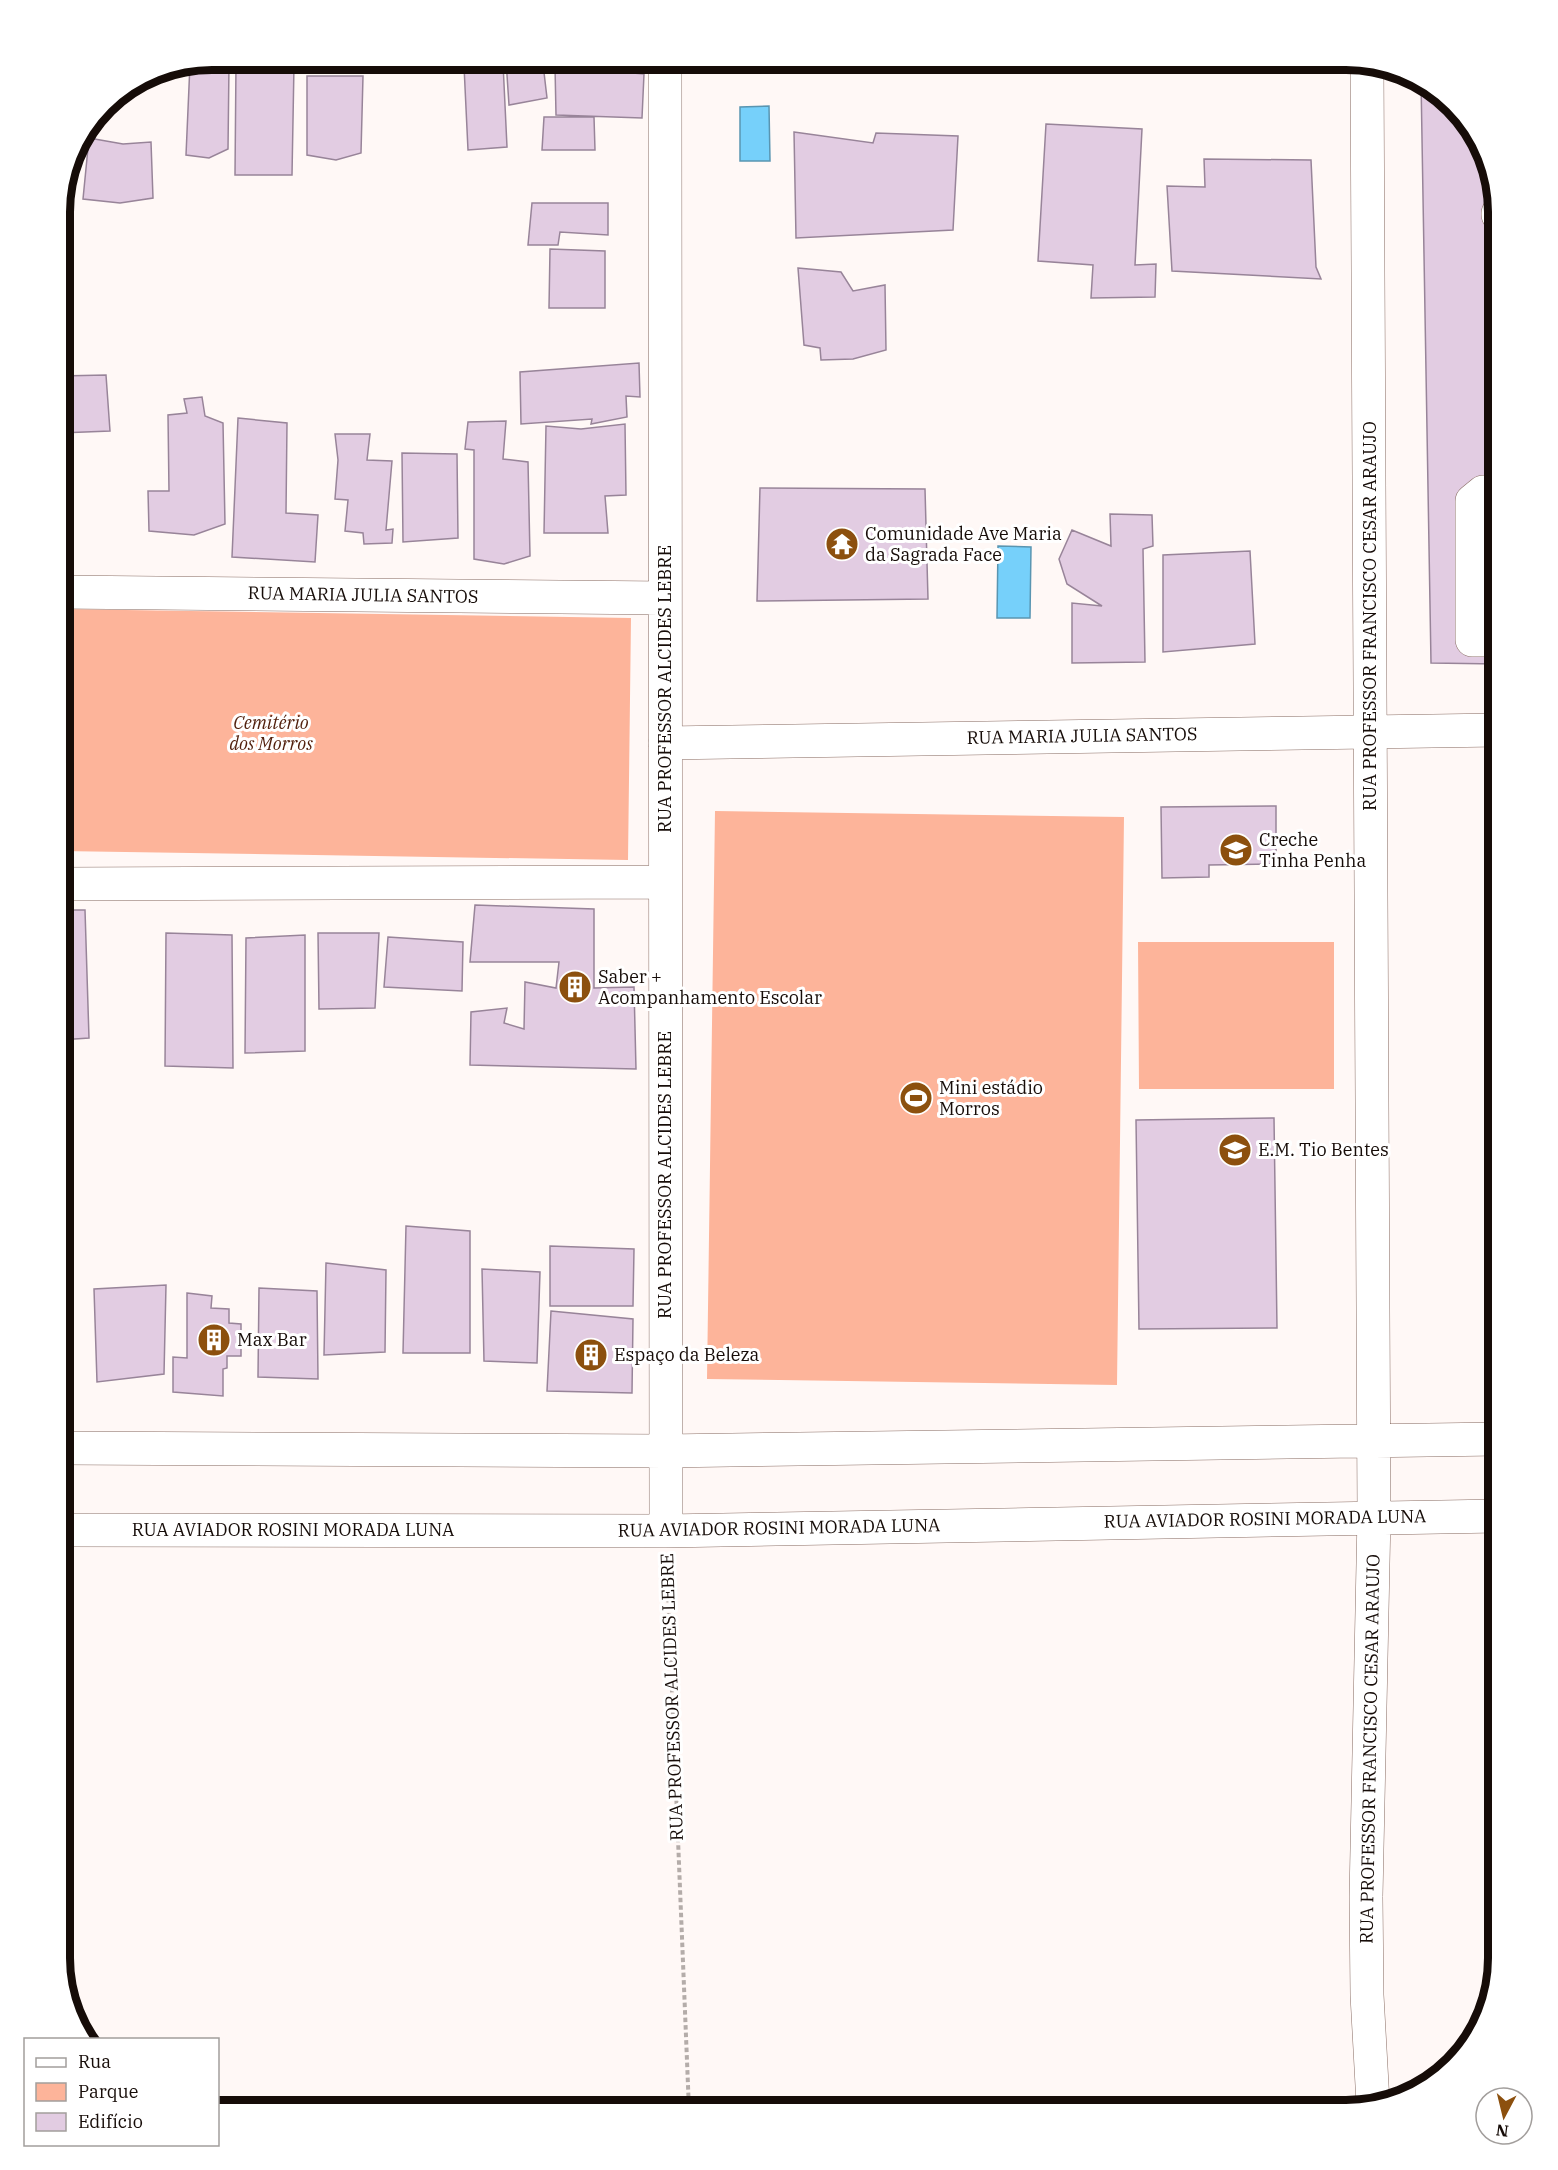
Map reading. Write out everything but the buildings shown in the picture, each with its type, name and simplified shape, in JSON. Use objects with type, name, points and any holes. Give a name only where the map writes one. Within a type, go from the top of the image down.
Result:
[{"type":"street","name":"RUA PROFESSOR ALCIDES LEBRE","points":[[665,71],[666,1531]]},
{"type":"street","name":"RUA PROFESSOR FRANCISCO CESAR ARAUJO","points":[[1367,72],[1374,1516],[1366,1897],[1367,1995],[1372,2097]]},
{"type":"street","points":[[1488,492],[1483,492],[1472,501],[1472,640],[1488,640]]},
{"type":"street","name":"RUA MARIA JULIA SANTOS","points":[[71,592],[665,598]]},
{"type":"street","name":"RUA MARIA JULIA SANTOS","points":[[665,743],[1371,730],[1488,730]]},
{"type":"street","points":[[71,884],[665,882]]},
{"type":"street","points":[[71,1448],[665,1451],[1488,1439]]},
{"type":"street","name":"RUA AVIADOR ROSINI MORADA LUNA","points":[[71,1530],[666,1531],[1374,1516],[1488,1516]]},
{"type":"path","name":"RUA PROFESSOR ALCIDES LEBRE","points":[[666,1531],[688,2099]]},
{"type":"green space","name":"Cemitério dos Morros","points":[[71,609],[631,618],[628,860],[71,851]]},
{"type":"green space","name":"Mini estádio Morros","points":[[715,811],[1124,817],[1117,1385],[707,1379]]},
{"type":"green space","points":[[1138,942],[1334,942],[1334,1089],[1139,1089]]},
{"type":"water","points":[[769,106],[770,161],[740,161],[740,107]]},
{"type":"water","points":[[998,546],[1031,547],[1030,618],[997,618]]},
{"type":"place","name":"Comunidade Ave Maria da Sagrada Face","points":[[842,544]]},
{"type":"place","name":"Creche Tinha Penha","points":[[1236,850]]},
{"type":"place","name":"Saber + Acompanhamento Escolar","points":[[575,987]]},
{"type":"place","name":"Mini estádio Morros","points":[[916,1098]]},
{"type":"place","name":"E.M. Tio Bentes","points":[[1235,1150]]},
{"type":"place","name":"Max Bar","points":[[214,1340]]},
{"type":"place","name":"Espaço da Beleza","points":[[591,1355]]}]
